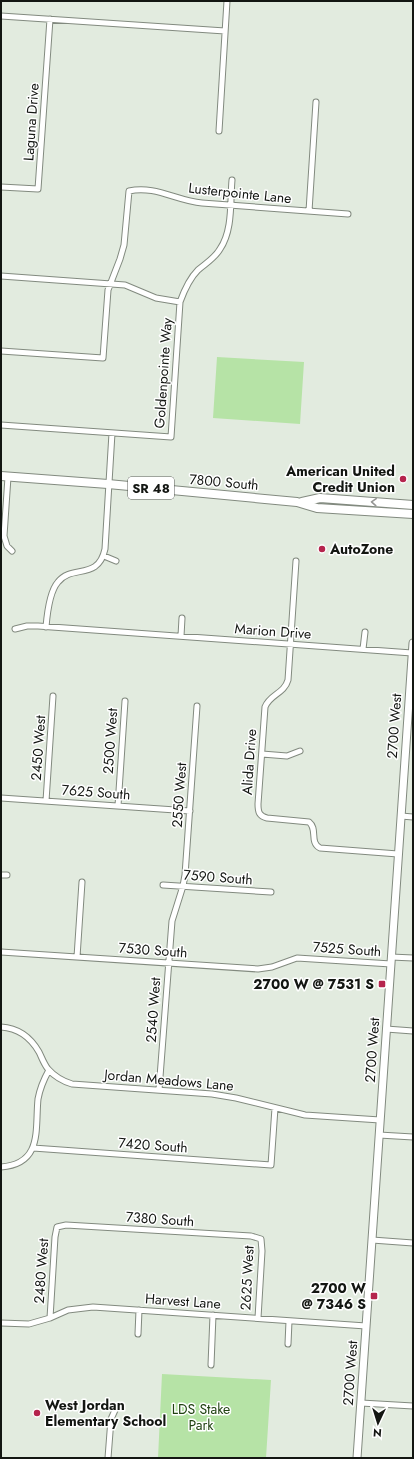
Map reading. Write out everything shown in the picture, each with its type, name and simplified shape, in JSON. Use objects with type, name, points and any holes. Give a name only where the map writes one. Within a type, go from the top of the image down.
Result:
[{"type":"main road","name":"7800 South","points":[[4,477],[108,484],[301,502],[317,508],[413,514]]},
{"type":"main road","name":"7800 South","points":[[301,502],[320,498],[413,505]]},
{"type":"main road","name":"2700 West","points":[[357,1458],[413,643]]},
{"type":"street","points":[[219,131],[227,1]]},
{"type":"street","points":[[1,16],[225,31]]},
{"type":"street","name":"Laguna Drive","points":[[1,187],[38,189],[50,19]]},
{"type":"street","points":[[309,211],[316,102]]},
{"type":"street","name":"Goldenpointe Way","points":[[1,425],[171,437],[180,302],[191,278],[197,271],[215,257],[226,240],[232,180]]},
{"type":"street","name":"Lusterpointe Lane","points":[[110,283],[124,245],[129,191],[140,190],[163,192],[193,202],[348,214]]},
{"type":"street","points":[[1,276],[125,285],[156,298],[180,302]]},
{"type":"street","points":[[1,351],[103,358],[107,295],[110,283]]},
{"type":"street","points":[[46,627],[47,614],[52,594],[58,581],[71,573],[90,569],[100,562],[104,556],[112,433]]},
{"type":"street","points":[[4,477],[4,536],[7,546],[12,552]]},
{"type":"street","points":[[104,556],[116,561]]},
{"type":"street","name":"Alida Drive","points":[[296,561],[287,684],[282,691],[270,699],[265,707],[258,810],[260,815],[271,819],[309,822],[313,828],[314,842],[316,846],[320,848],[398,854]]},
{"type":"street","points":[[181,636],[182,618]]},
{"type":"street","name":"Marion Drive","points":[[15,629],[26,626],[46,627],[412,653]]},
{"type":"street","points":[[363,649],[365,632]]},
{"type":"street","name":"2450 West","points":[[46,801],[53,696]]},
{"type":"street","name":"2500 West","points":[[118,806],[125,701]]},
{"type":"street","name":"2550 West","points":[[183,886],[186,875],[197,706]]},
{"type":"street","points":[[262,754],[287,756],[300,751]]},
{"type":"street","name":"7625 South","points":[[1,798],[190,811]]},
{"type":"street","points":[[401,816],[413,816]]},
{"type":"street","points":[[76,957],[82,882]]},
{"type":"street","name":"7590 South","points":[[163,885],[271,892]]},
{"type":"street","name":"2540 West","points":[[159,1090],[172,921],[183,886]]},
{"type":"street","name":"7530 South","points":[[1,952],[265,969],[302,957]]},
{"type":"street","name":"7525 South","points":[[302,957],[391,960],[413,958]]},
{"type":"street","name":"Jordan Meadows Lane","points":[[1,1027],[20,1032],[33,1043],[49,1070],[56,1076],[72,1084],[212,1094],[316,1117],[380,1120]]},
{"type":"street","points":[[386,1029],[413,1031]]},
{"type":"street","points":[[1,1167],[18,1164],[29,1155],[33,1148],[36,1137],[39,1092],[49,1070]]},
{"type":"street","name":"7420 South","points":[[33,1148],[271,1165],[275,1108]]},
{"type":"street","points":[[379,1135],[413,1137]]},
{"type":"street","name":"7380 South","points":[[57,1227],[66,1225],[251,1236],[261,1239]]},
{"type":"street","name":"2480 West","points":[[50,1318],[55,1237],[57,1227]]},
{"type":"street","name":"2625 West","points":[[258,1318],[262,1251],[261,1239]]},
{"type":"street","points":[[372,1240],[413,1243]]},
{"type":"street","name":"Harvest Lane","points":[[1,1323],[29,1324],[50,1318],[68,1310],[81,1308],[139,1310],[366,1326]]},
{"type":"street","points":[[138,1334],[139,1310]]},
{"type":"street","points":[[211,1365],[213,1315]]},
{"type":"street","points":[[288,1344],[289,1320]]},
{"type":"street","points":[[361,1403],[413,1406]]},
{"type":"street","points":[[108,1458],[111,1419],[116,1408]]},
{"type":"green space","points":[[217,357],[304,362],[300,424],[213,418]]},
{"type":"green space","name":"LDS Stake Park","points":[[162,1374],[271,1380],[266,1458],[158,1458]]},
{"type":"place","name":"American United Credit Union","points":[[403,479]]},
{"type":"place","name":"AutoZone","points":[[322,549]]},
{"type":"place","name":"2700 W @ 7531 S","points":[[382,984]]},
{"type":"place","name":"2700 W @ 7346 S","points":[[374,1296]]},
{"type":"place","name":"West Jordan Elementary School","points":[[37,1413]]}]
